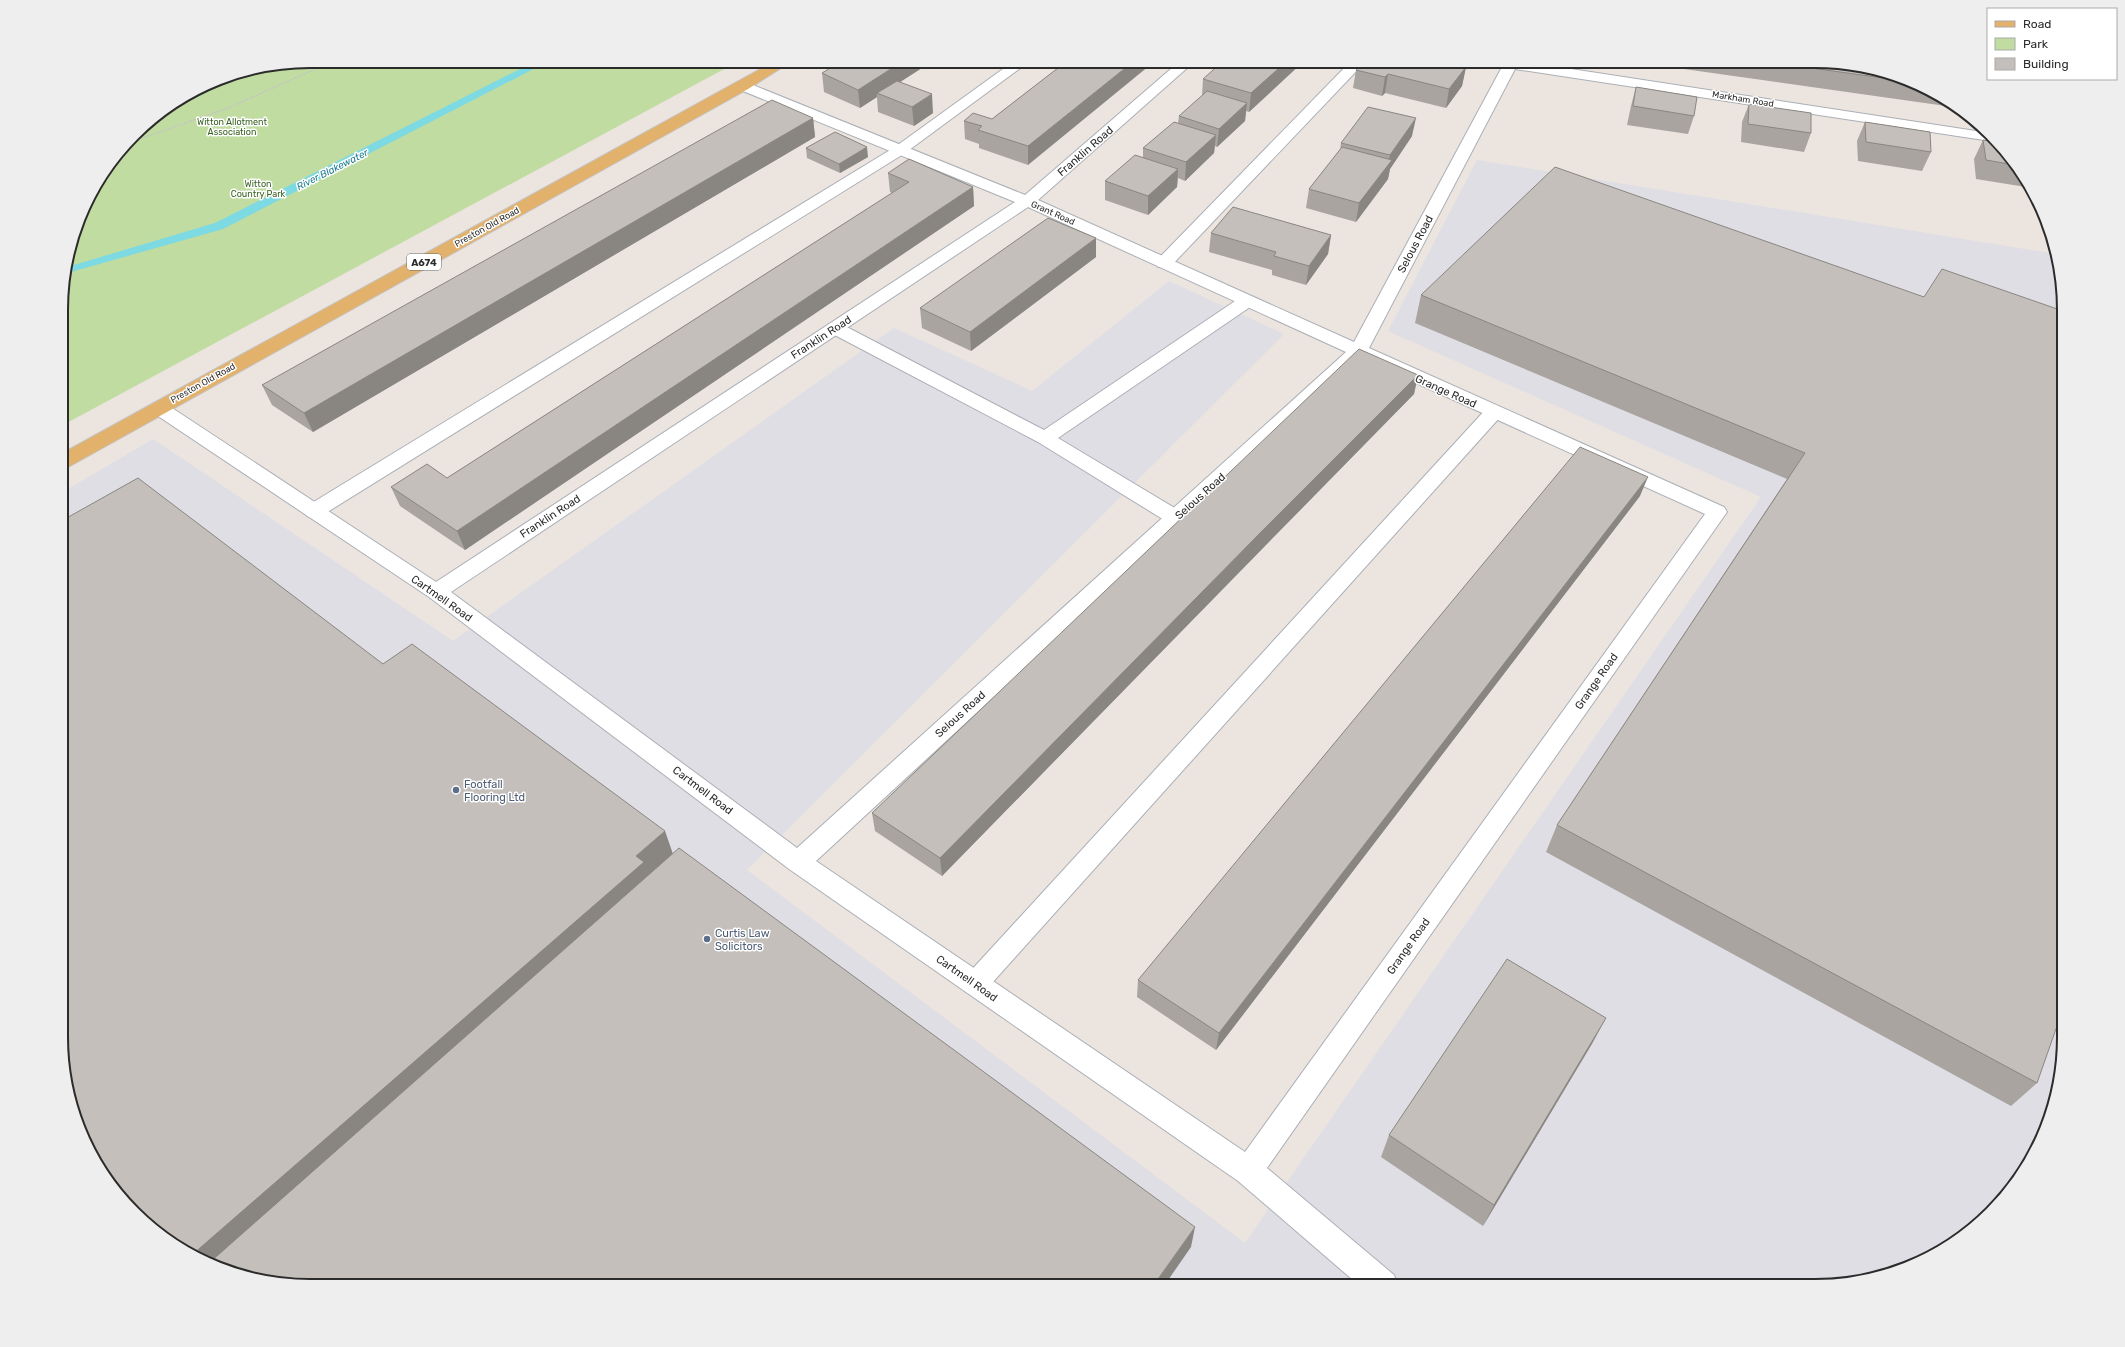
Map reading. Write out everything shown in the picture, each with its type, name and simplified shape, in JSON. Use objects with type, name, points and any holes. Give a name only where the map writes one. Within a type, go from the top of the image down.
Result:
[{"type":"main road","name":"Preston Old Road","points":[[68,458],[744,86],[774,68]]},
{"type":"street","points":[[314,511],[900,150],[1013,68]]},
{"type":"street","name":"Franklin Road","points":[[436,592],[1027,201],[1180,68]]},
{"type":"street","points":[[1164,263],[1352,68]]},
{"type":"street","name":"Selous Road","points":[[798,862],[1358,351],[1508,68]]},
{"type":"street","name":"Markham Road","points":[[1549,68],[1983,136]]},
{"type":"street","name":"Grant Road","points":[[744,86],[1027,201],[1358,351]]},
{"type":"street","points":[[1045,438],[1247,301]]},
{"type":"street","points":[[835,328],[1045,438],[1176,518]]},
{"type":"street","name":"Grange Road","points":[[1248,1171],[1717,512],[1358,351]]},
{"type":"street","name":"Cartmell Road","points":[[159,408],[436,592],[798,862],[1248,1171],[1375,1279]]},
{"type":"street","points":[[975,984],[1494,412]]},
{"type":"path","points":[[139,139],[228,108],[317,68]]},
{"type":"shaded area","points":[[1477,160],[2050,253],[2055,279],[2057,310],[2057,1037],[2055,1068],[2049,1099],[2044,1115],[2025,1158],[2007,1184],[1986,1208],[1962,1229],[1936,1247],[1907,1261],[1877,1271],[1846,1277],[1815,1279],[301,1278],[72,1077],[68,1037],[68,489],[153,439],[453,641],[894,328],[1032,391],[1169,281],[1284,334],[747,870],[1245,1243],[1761,497],[1388,331]]},
{"type":"green space","name":"Witton Country Park","points":[[310,68],[726,68],[68,422],[68,310],[70,279],[76,248],[86,218],[100,189],[128,151],[151,128],[189,100],[218,86],[248,76],[279,70]]},
{"type":"building","points":[[830,68],[892,68],[858,90],[822,73]]},
{"type":"building","points":[[1058,68],[1125,68],[1028,146],[978,130],[982,126],[964,121],[973,113],[992,119]]},
{"type":"building","points":[[1215,68],[1279,68],[1251,93],[1203,79]]},
{"type":"building","points":[[1358,68],[1465,68],[1449,89],[1388,74],[1385,77],[1356,70]]},
{"type":"building","points":[[1811,68],[1846,70],[1883,78]]},
{"type":"building","points":[[897,81],[932,94],[912,107],[877,93]]},
{"type":"building","points":[[1636,87],[1697,97],[1694,116],[1633,106]]},
{"type":"building","points":[[1207,91],[1247,103],[1219,129],[1179,116]]},
{"type":"building","points":[[772,100],[813,118],[304,413],[262,385]]},
{"type":"building","points":[[1749,104],[1811,113],[1811,133],[1748,124]]},
{"type":"building","points":[[1368,107],[1416,118],[1390,155],[1341,143]]},
{"type":"building","points":[[1174,122],[1216,135],[1186,162],[1143,148]]},
{"type":"building","points":[[1865,122],[1930,132],[1931,152],[1866,142]]},
{"type":"building","points":[[835,132],[867,147],[839,164],[806,148]]},
{"type":"building","points":[[1983,140],[1988,141],[2007,164],[1986,160]]},
{"type":"building","points":[[1342,147],[1392,160],[1359,203],[1309,189]]},
{"type":"building","points":[[1135,155],[1178,169],[1148,196],[1105,181]]},
{"type":"building","points":[[909,159],[973,187],[457,531],[391,487],[427,464],[447,478],[909,182],[888,173]]},
{"type":"building","points":[[1555,167],[1924,297],[1942,269],[2057,309],[2057,1026],[2037,1083],[1557,825],[1805,453],[1421,295]]},
{"type":"building","points":[[1233,207],[1331,235],[1309,266],[1274,256],[1276,252],[1211,233]]},
{"type":"building","points":[[1048,218],[1096,238],[970,332],[920,308]]},
{"type":"building","points":[[1359,349],[1418,375],[940,858],[872,813]]},
{"type":"building","points":[[1580,447],[1648,477],[1219,1033],[1138,980]]},
{"type":"building","points":[[138,478],[383,664],[412,644],[665,831],[636,856],[644,862],[197,1251],[163,1229],[151,1219],[118,1184],[100,1158],[86,1129],[76,1099],[70,1068],[68,1037],[68,517]]},
{"type":"building","points":[[679,848],[1195,1227],[1158,1279],[310,1279],[279,1277],[248,1271],[214,1259]]},
{"type":"building","points":[[1507,959],[1606,1018],[1494,1205],[1389,1135]]},
{"type":"waterway","name":"River Blakewater","points":[[72,269],[219,226],[530,68]]},
{"type":"place","name":"Footfall Flooring Ltd","points":[[456,790]]},
{"type":"place","name":"Curtis Law Solicitors","points":[[707,939]]},
{"type":"park label","name":"Witton Allotment Association","points":[[232,128]]}]
